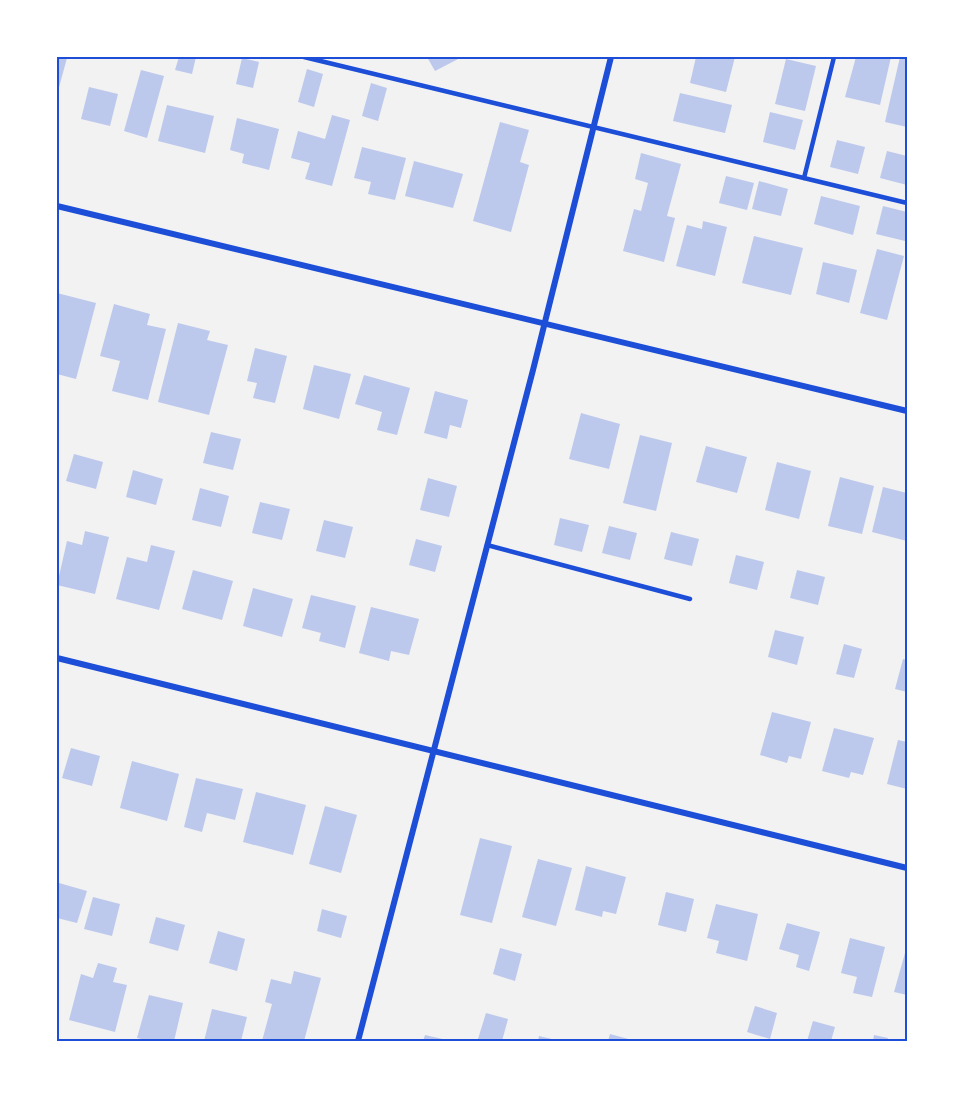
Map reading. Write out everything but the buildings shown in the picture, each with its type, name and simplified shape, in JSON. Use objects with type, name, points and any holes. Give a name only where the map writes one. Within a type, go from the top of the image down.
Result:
[{"type":"street","points":[[358,1041],[545,322],[611,57]]},
{"type":"street","points":[[57,206],[907,411]]},
{"type":"street","points":[[57,658],[907,868]]},
{"type":"lane","points":[[304,57],[907,203]]},
{"type":"lane","points":[[804,178],[834,57]]},
{"type":"lane","points":[[487,545],[690,599]]}]
